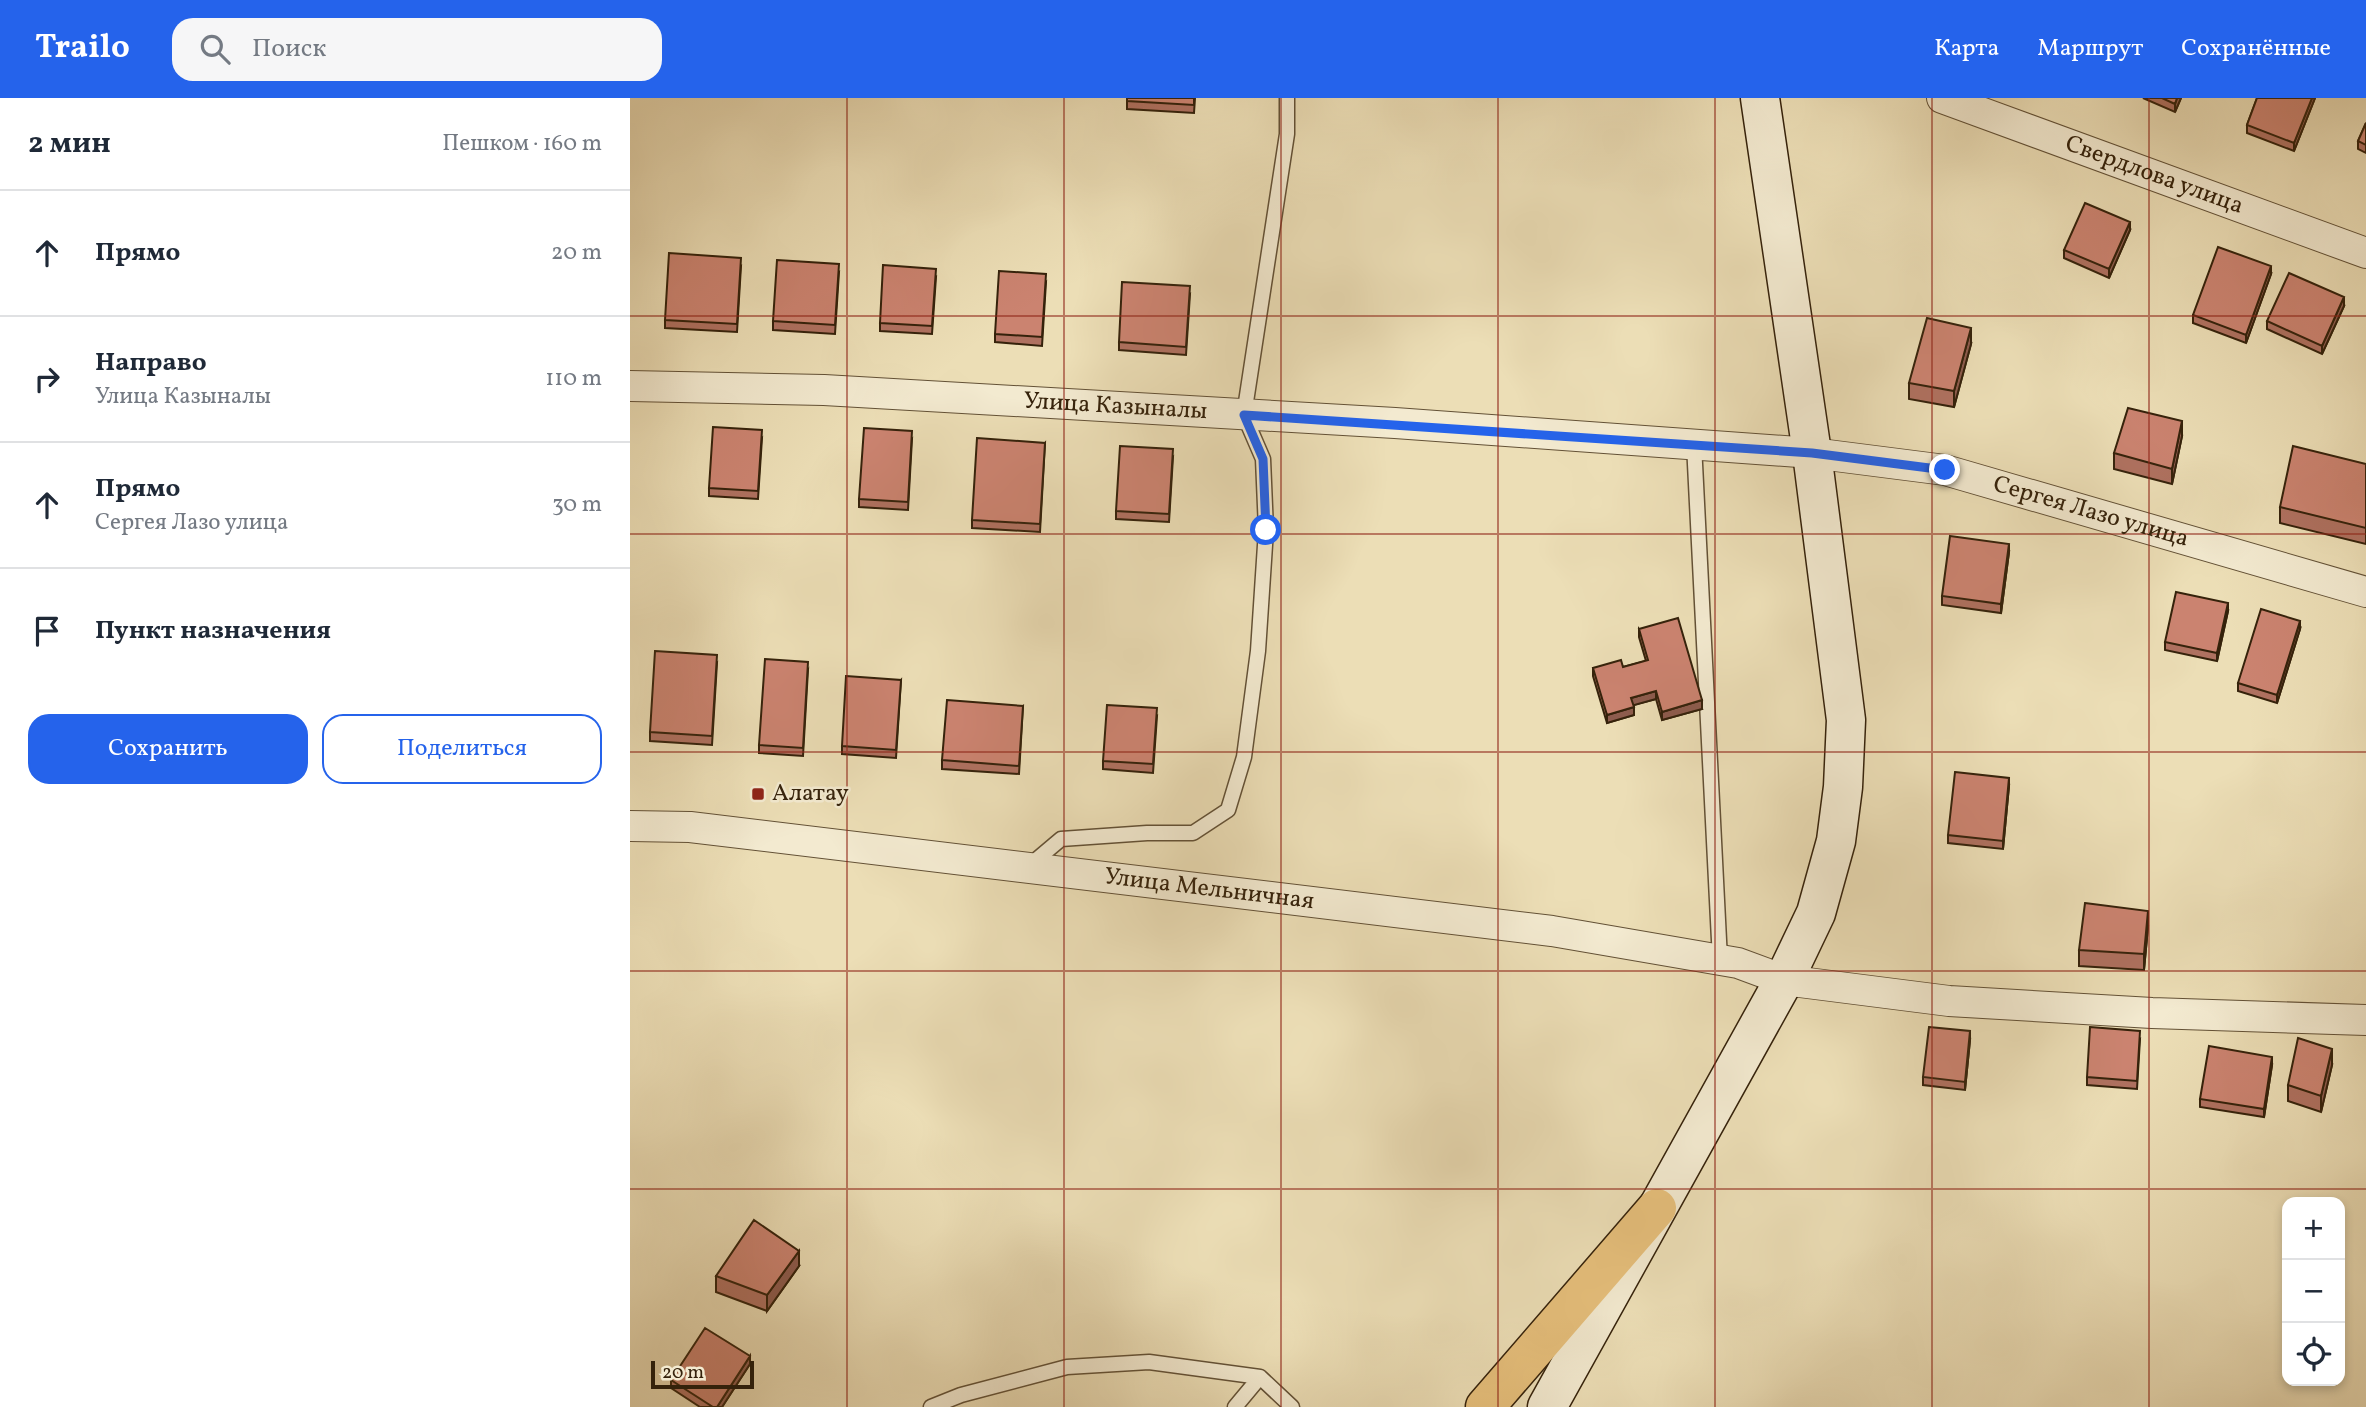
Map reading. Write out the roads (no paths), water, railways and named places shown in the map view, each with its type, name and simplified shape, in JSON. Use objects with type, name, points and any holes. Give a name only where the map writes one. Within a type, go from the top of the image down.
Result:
[{"type":"highway","points":[[1485,1407],[1657,1208]]},
{"type":"main road","points":[[1547,1407],[1784,979],[1816,913],[1836,841],[1843,787],[1846,720],[1812,453],[1760,98]]},
{"type":"street","name":"Свердлова улица","points":[[1942,98],[2366,253]]},
{"type":"street","name":"Улица Казыналы","points":[[630,386],[824,390],[1812,453]]},
{"type":"street","name":"Сергея Лазо улица","points":[[1812,453],[1945,470],[2366,592]]},
{"type":"street","name":"Улица Мельничная","points":[[630,826],[690,827],[1552,932],[1720,960],[1784,979],[1949,1001],[2152,1013],[2366,1020]]},
{"type":"lane","points":[[1025,869],[1061,839],[1193,833],[1228,810],[1244,757],[1258,651],[1266,530],[1263,459],[1244,415],[1287,134],[1287,98]]},
{"type":"lane","points":[[1694,444],[1720,960]]},
{"type":"lane","points":[[931,1407],[961,1395],[1067,1367],[1149,1362],[1260,1377],[1292,1407]]},
{"type":"lane","points":[[1235,1407],[1260,1377]]},
{"type":"place","name":"Алатау","points":[[758,794]]}]
